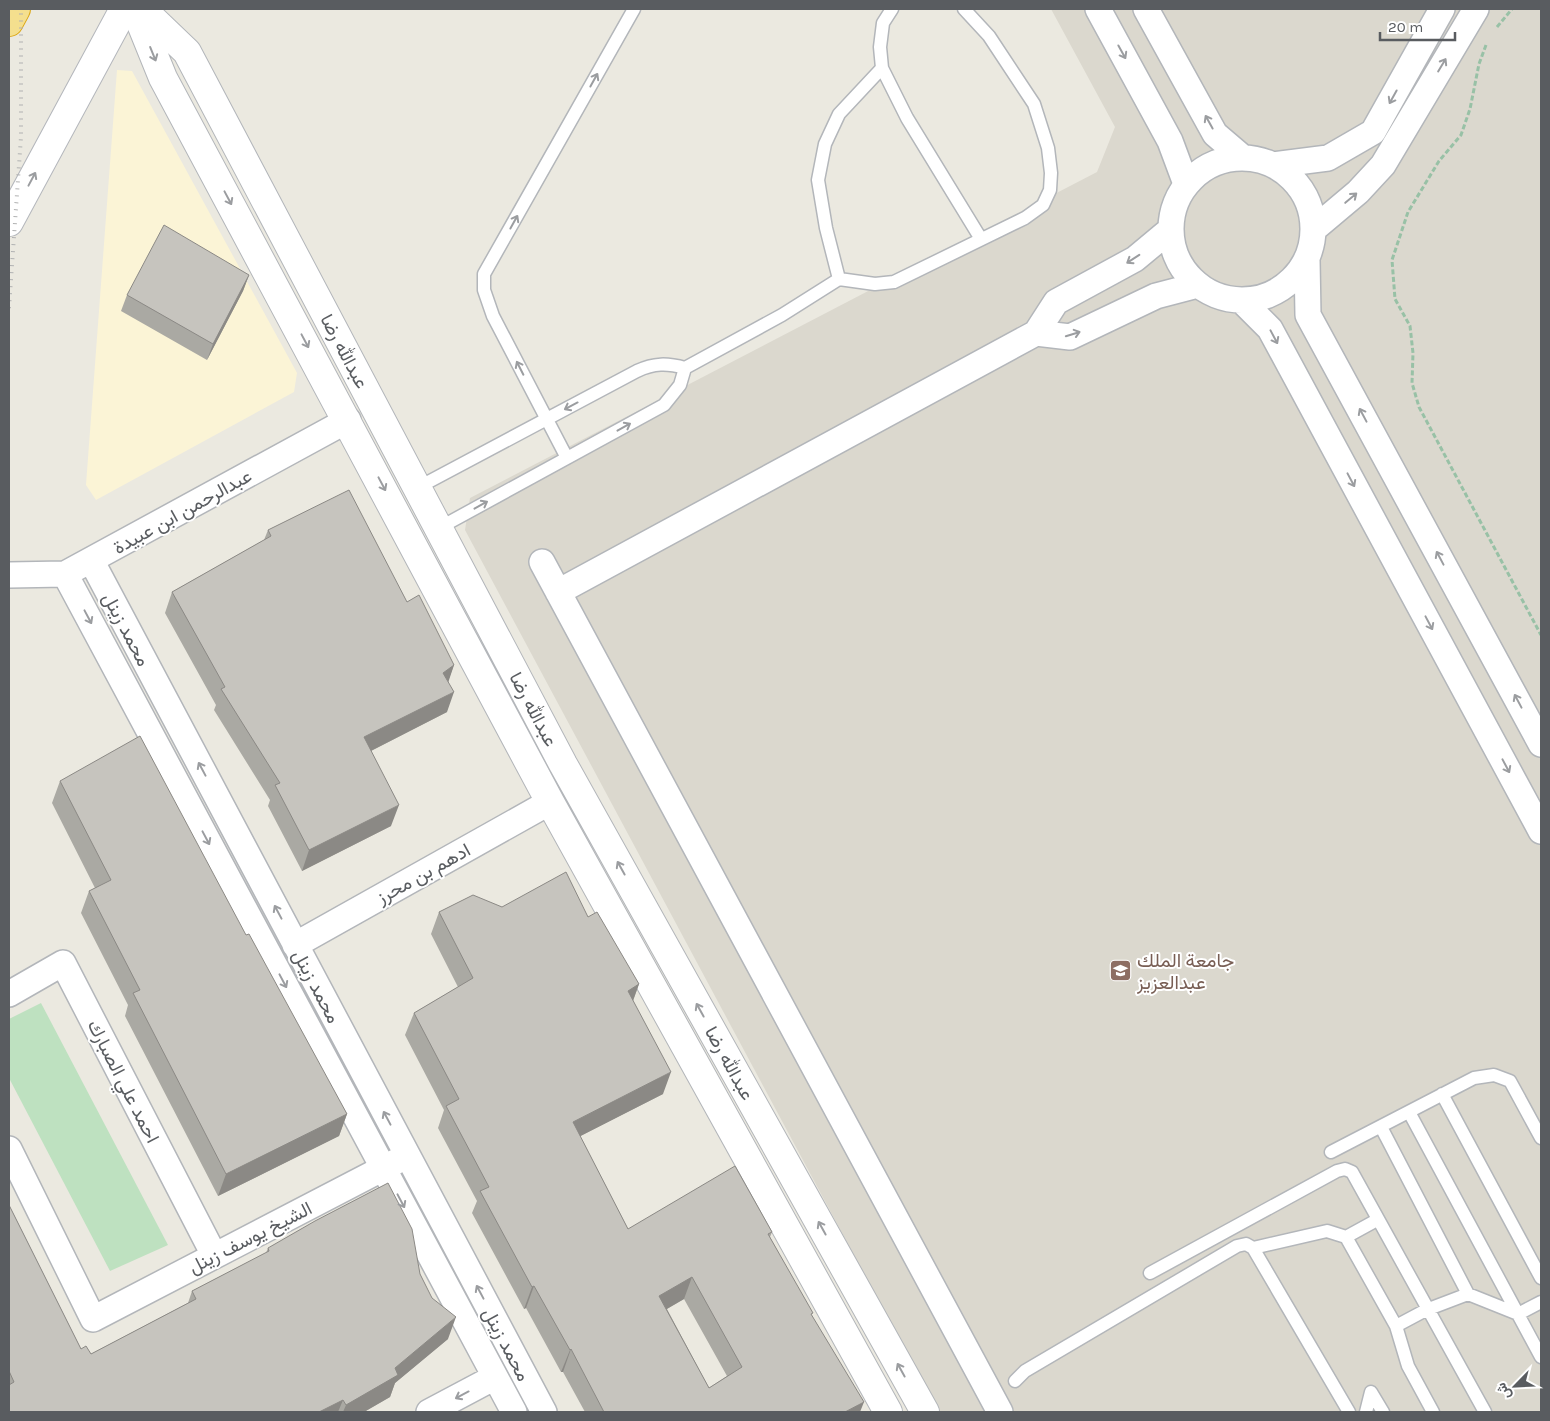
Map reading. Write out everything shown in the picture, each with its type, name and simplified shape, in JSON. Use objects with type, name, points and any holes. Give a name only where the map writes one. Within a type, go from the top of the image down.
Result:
[{"type":"highway","points":[[9,22],[16,9]]},
{"type":"street","points":[[9,222],[124,9]]},
{"type":"street","name":"عبدالله رضا","points":[[135,9],[163,78],[348,420],[550,802],[888,1412]]},
{"type":"street","name":"عبدالله رضا","points":[[142,9],[187,52],[563,764],[925,1412]]},
{"type":"street","points":[[1098,9],[1170,141],[1186,184]]},
{"type":"street","points":[[1146,9],[1215,134],[1242,157]]},
{"type":"street","points":[[1273,164],[1328,158],[1373,132],[1442,9]]},
{"type":"street","points":[[1314,229],[1358,192],[1383,165],[1476,9]]},
{"type":"street","points":[[1242,157],[1258,159],[1273,164],[1287,173],[1298,184],[1312,213],[1314,229],[1312,245],[1307,260],[1293,279],[1274,294],[1242,301],[1212,294],[1198,285],[1178,260],[1173,245],[1171,229],[1172,213],[1186,184],[1211,164],[1242,157]]},
{"type":"street","points":[[558,592],[1036,333],[1056,302],[1135,259],[1171,229]]},
{"type":"street","points":[[1307,260],[1308,314],[1541,744]]},
{"type":"street","points":[[1036,333],[1070,336],[1156,296],[1198,285]]},
{"type":"street","points":[[1242,301],[1270,329],[1541,831]]},
{"type":"street","name":"عبدالرحمن ابن عبيدة","points":[[9,575],[65,574],[348,420]]},
{"type":"street","name":"محمد زينل","points":[[91,560],[544,1412]]},
{"type":"street","points":[[542,562],[1000,1412]]},
{"type":"street","name":"محمد زينل","points":[[65,574],[384,1168],[495,1377],[511,1411]]},
{"type":"street","name":"ادهم بن محرز","points":[[295,945],[550,802]]},
{"type":"street","name":"احمد علي الصبارك","points":[[9,994],[63,963],[214,1255]]},
{"type":"street","name":"الشيخ يوسف زينل","points":[[9,1149],[93,1318],[407,1155]]},
{"type":"street","points":[[429,1412],[495,1377]]},
{"type":"lane","points":[[567,458],[493,316],[484,290],[484,274],[634,9]]},
{"type":"lane","points":[[892,9],[883,23],[880,47],[882,68],[907,118],[981,239]]},
{"type":"lane","points":[[439,528],[664,405],[680,385],[686,368],[782,315],[839,279],[875,284],[894,282],[1025,218],[1043,205],[1050,190],[1051,173],[1048,148],[1034,104],[989,36],[964,9]]},
{"type":"lane","points":[[839,279],[826,228],[818,180],[825,144],[839,114],[882,68]]},
{"type":"lane","points":[[417,488],[652,364],[669,364],[686,368]]},
{"type":"lane","points":[[1331,1152],[1474,1078],[1494,1075],[1510,1081],[1541,1138]]},
{"type":"lane","points":[[1442,1094],[1541,1278]]},
{"type":"lane","points":[[1409,1112],[1541,1357]]},
{"type":"lane","points":[[1381,1126],[1468,1294],[1518,1314],[1541,1302]]},
{"type":"lane","points":[[1150,1274],[1337,1171],[1345,1169],[1352,1172],[1426,1310],[1485,1412]]},
{"type":"lane","points":[[1346,1237],[1377,1220]]},
{"type":"lane","points":[[1253,1248],[1327,1231],[1346,1237],[1396,1326],[1408,1366],[1433,1412]]},
{"type":"lane","points":[[1015,1381],[1025,1370],[1237,1246],[1246,1244],[1253,1248],[1349,1412]]},
{"type":"lane","points":[[1396,1326],[1426,1310],[1468,1294]]},
{"type":"lane","points":[[1366,1412],[1371,1392],[1383,1412]]},
{"type":"path","points":[[1495,29],[1512,9]]},
{"type":"path","points":[[1489,36],[1479,64],[1470,109],[1461,135],[1440,161],[1408,212],[1392,260],[1395,299],[1410,326],[1413,353],[1412,383],[1419,407],[1541,635]]},
{"type":"shaded area","name":"جامعة الملك عبدالعزيز","points":[[1051,9],[1541,9],[1541,1412],[938,1412],[465,530],[470,498],[1097,172],[1115,127]]},
{"type":"shaded area","points":[[117,70],[132,71],[297,373],[294,392],[96,500],[86,485]]},
{"type":"green space","points":[[41,1003],[168,1245],[110,1271],[9,1078],[9,1019]]},
{"type":"building","points":[[164,225],[249,275],[213,344],[127,295]]},
{"type":"building","points":[[349,490],[407,602],[419,595],[454,665],[443,673],[454,692],[364,737],[399,805],[309,850],[275,785],[280,783],[221,689],[225,687],[172,592],[271,536],[268,530]]},
{"type":"building","points":[[140,736],[246,935],[249,934],[347,1114],[226,1174],[133,993],[140,990],[89,891],[111,880],[60,781]]},
{"type":"building","points":[[566,872],[588,917],[597,912],[639,984],[628,991],[671,1072],[573,1122],[628,1229],[735,1166],[772,1232],[768,1234],[813,1313],[811,1314],[864,1402],[845,1412],[604,1412],[571,1349],[534,1286],[532,1287],[480,1191],[489,1187],[446,1106],[459,1099],[414,1013],[473,978],[439,912],[473,895],[502,907]],"holes":[[[692,1277],[742,1367],[709,1388],[659,1296]]]},
{"type":"building","points":[[388,1183],[412,1229],[420,1274],[432,1298],[456,1317],[395,1368],[398,1375],[346,1405],[343,1400],[319,1412],[9,1412],[9,1385],[14,1382],[9,1371],[9,1205],[81,1349],[86,1346],[91,1354],[196,1299],[192,1291],[269,1251],[268,1248],[315,1221]]},
{"type":"railway","points":[[9,308],[21,137],[21,9]]},
{"type":"place","name":"جامعة الملك عبدالعزيز","points":[[1121,971]]}]
